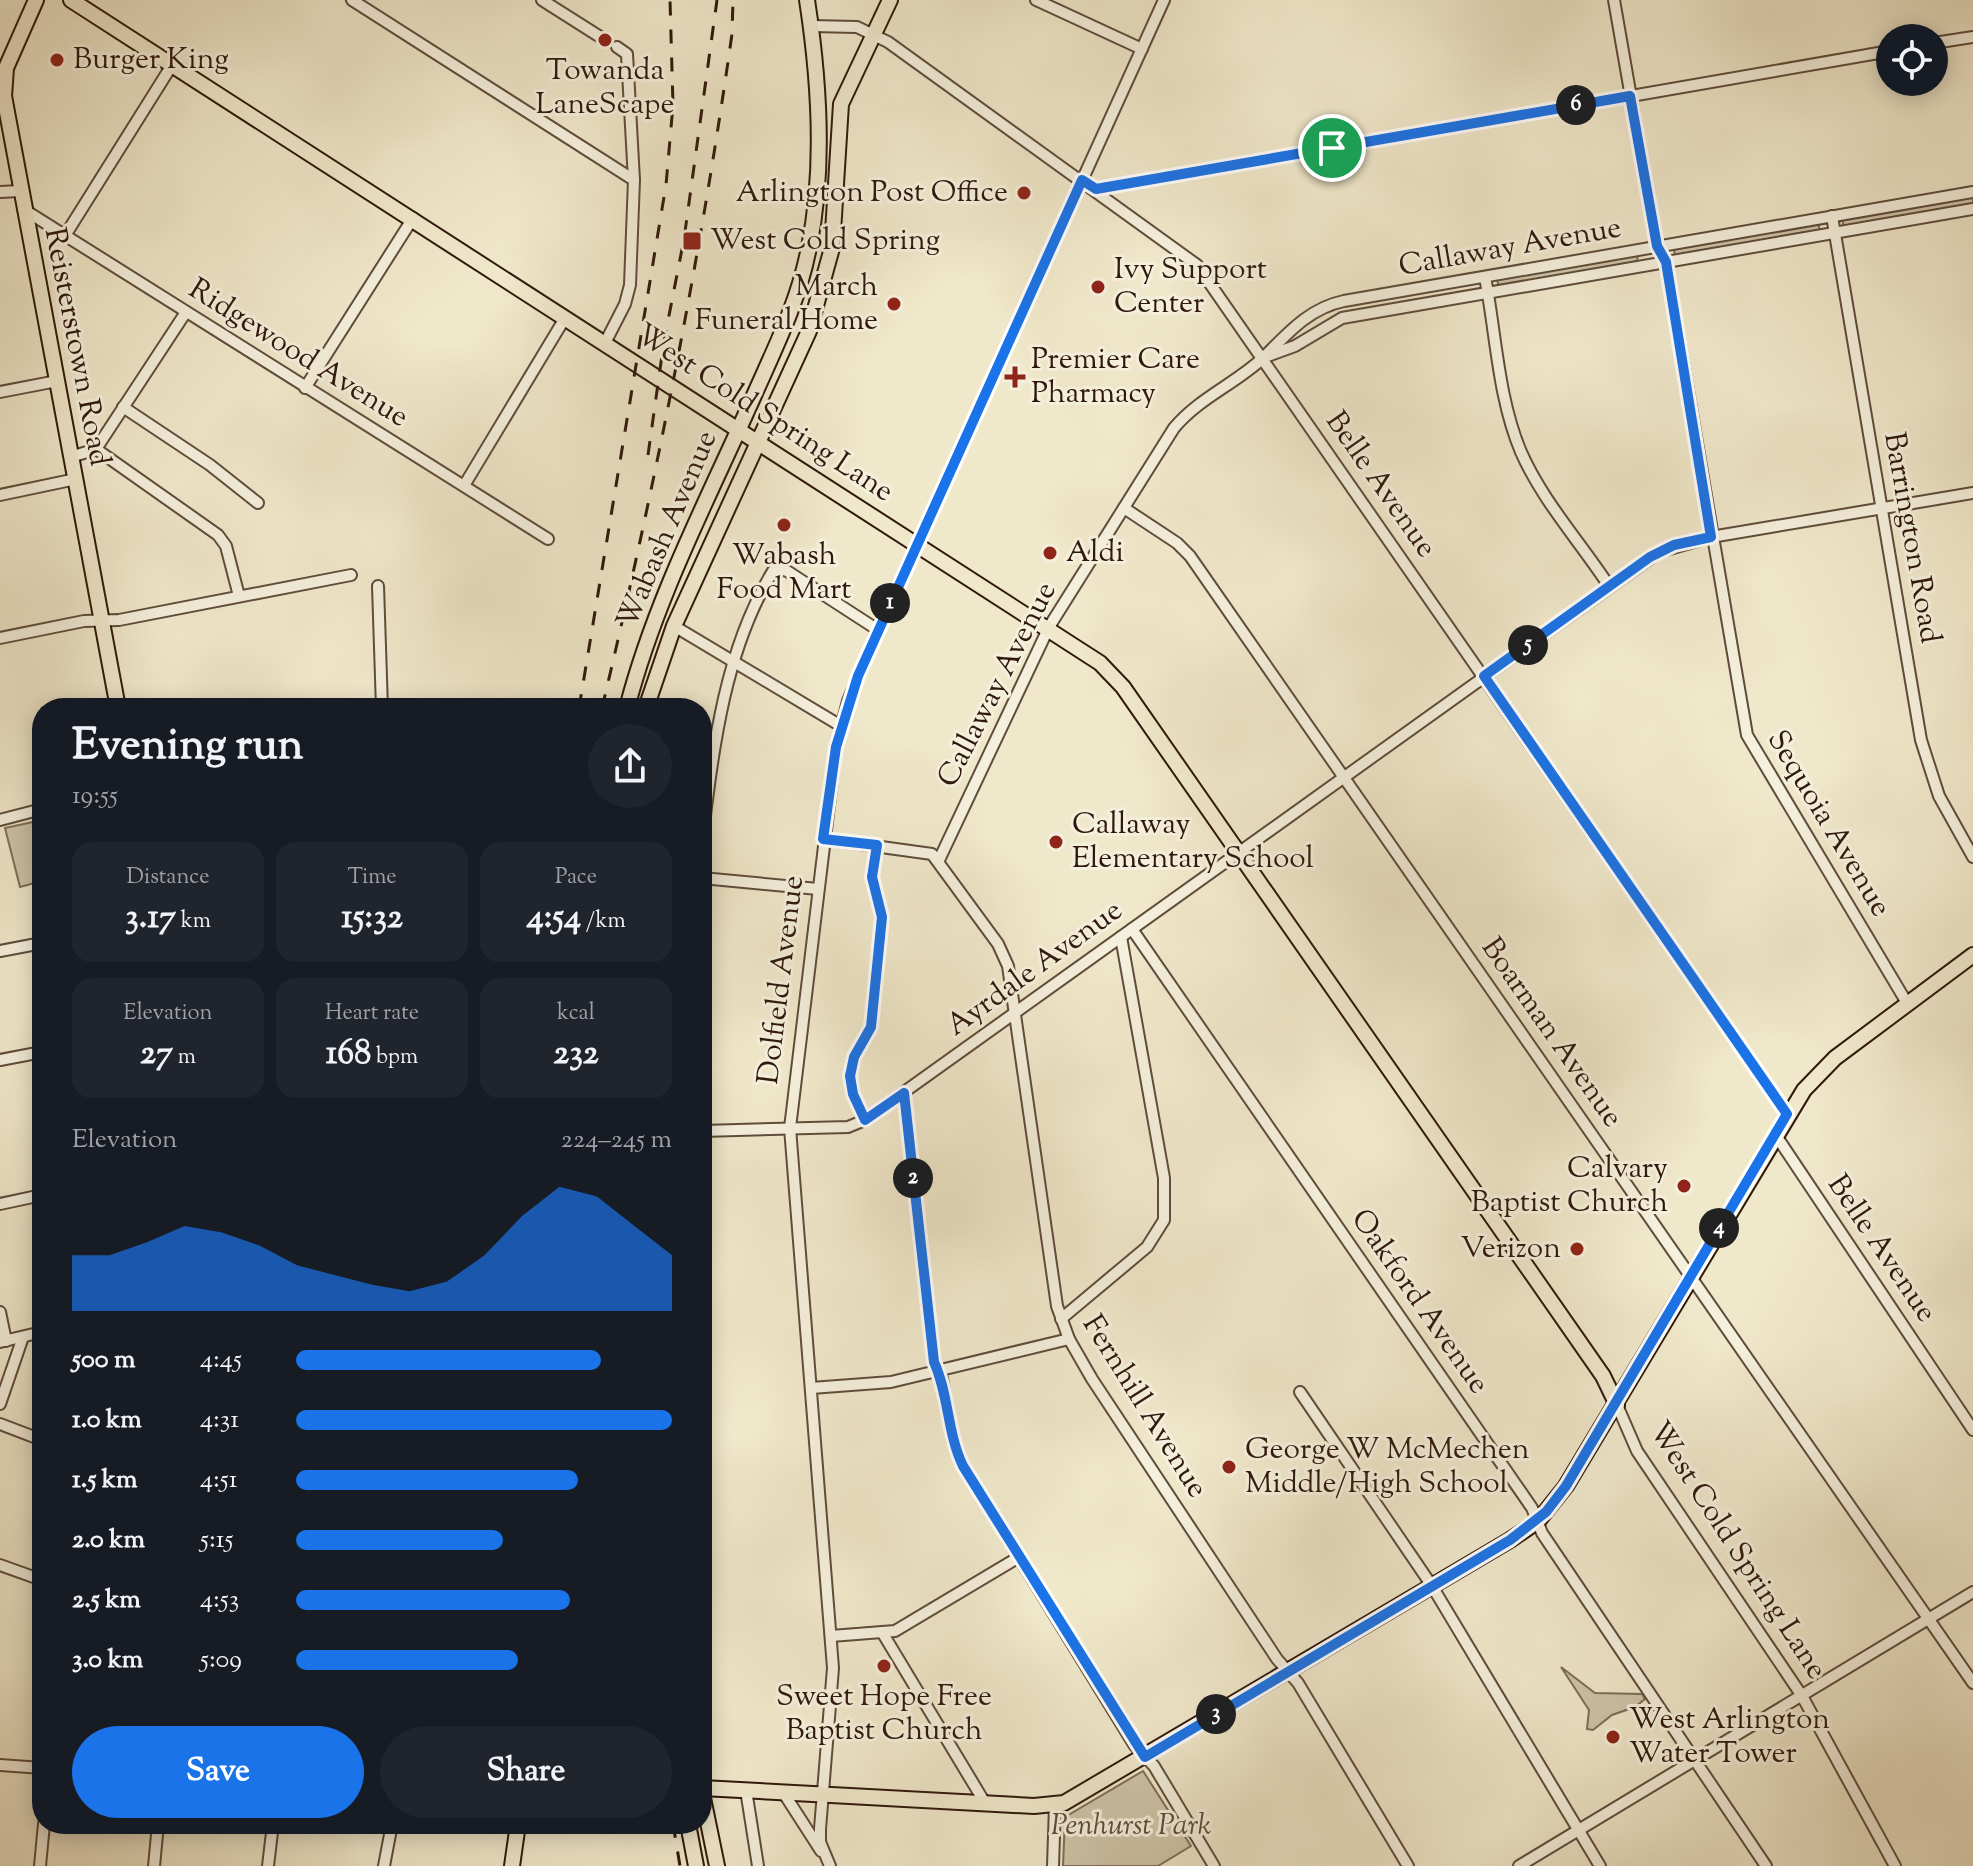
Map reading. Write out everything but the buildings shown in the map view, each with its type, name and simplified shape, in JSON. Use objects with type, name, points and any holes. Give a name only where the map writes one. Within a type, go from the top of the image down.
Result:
[{"type":"main road","name":"Reisterstown Road","points":[[36,0],[17,39],[4,82],[6,118],[116,698]]},
{"type":"main road","name":"West Cold Spring Lane","points":[[71,0],[1089,654],[1123,687],[1597,1367],[1617,1405]]},
{"type":"main road","name":"Wabash Avenue","points":[[630,698],[660,606],[790,312],[810,246],[817,168],[811,26],[807,0]]},
{"type":"main road","name":"Wabash Avenue","points":[[649,698],[674,626],[809,331],[825,278],[837,208],[838,119],[847,85],[890,0]]},
{"type":"main road","points":[[712,1791],[1055,1805],[1074,1798],[1145,1757],[1538,1521],[1561,1493],[1617,1405],[1787,1114],[1824,1067],[1973,955]]},
{"type":"main road","points":[[512,1866],[517,1834]]},
{"type":"main road","points":[[690,1834],[696,1866]]},
{"type":"main road","points":[[711,1834],[717,1866]]},
{"type":"street","points":[[352,0],[634,180]]},
{"type":"street","points":[[369,11],[376,0]]},
{"type":"street","points":[[542,0],[605,40]]},
{"type":"street","points":[[1036,0],[1142,49]]},
{"type":"street","name":"Dolfield Avenue","points":[[828,1862],[820,1829],[833,1684],[831,1636],[790,1128],[823,839],[841,726],[878,630],[1164,0]]},
{"type":"street","name":"Sequoia Avenue","points":[[1614,0],[1657,246],[1666,262],[1711,537],[1750,742],[1907,1003]]},
{"type":"street","name":"Belle Avenue","points":[[811,26],[844,25],[872,33],[1096,189],[1197,265],[1787,1114]]},
{"type":"street","points":[[1948,41],[1973,37]]},
{"type":"street","points":[[605,343],[628,295],[634,180],[627,54],[617,47]]},
{"type":"street","points":[[1096,189],[1876,53]]},
{"type":"street","points":[[66,234],[172,65]]},
{"type":"street","points":[[0,192],[20,191]]},
{"type":"street","name":"Callaway Avenue","points":[[939,860],[1049,627],[1182,418],[1262,358],[1285,333],[1331,304],[1973,192]]},
{"type":"street","name":"Ridgewood Avenue","points":[[23,209],[548,539]]},
{"type":"street","name":"Callaway Avenue","points":[[1262,358],[1295,346],[1342,318],[1973,209]]},
{"type":"street","name":"Barrington Road","points":[[1832,216],[1927,763],[1948,816],[1973,857]]},
{"type":"street","points":[[305,388],[413,218]]},
{"type":"street","points":[[1485,277],[1509,413],[1521,451],[1538,483],[1609,586]]},
{"type":"street","points":[[1331,304],[1342,318]]},
{"type":"street","points":[[71,457],[96,449],[186,312]]},
{"type":"street","points":[[465,484],[565,318]]},
{"type":"street","points":[[0,392],[57,381]]},
{"type":"street","points":[[123,407],[210,465],[258,503]]},
{"type":"street","points":[[96,449],[218,535],[226,546],[239,596]]},
{"type":"street","points":[[0,495],[76,479]]},
{"type":"street","name":"Ayrdale Avenue","points":[[712,1131],[848,1127],[865,1120],[1666,548],[1711,537],[1973,493]]},
{"type":"street","name":"Boarman Avenue","points":[[1124,508],[1184,549],[1973,1683]]},
{"type":"street","points":[[712,765],[716,735],[736,661],[768,579],[776,568],[787,571],[878,630]]},
{"type":"street","points":[[0,638],[351,575]]},
{"type":"street","points":[[378,586],[382,698]]},
{"type":"street","points":[[674,626],[841,726]]},
{"type":"street","points":[[0,820],[32,812]]},
{"type":"street","points":[[823,839],[924,851],[939,860]]},
{"type":"street","points":[[865,1120],[853,1094],[850,1076],[854,1057],[871,1027],[882,917],[872,877],[877,845]]},
{"type":"street","name":"Fernhill Avenue","points":[[939,860],[1004,954],[1016,1012],[1054,1293],[1069,1339],[1100,1392],[1288,1671],[1408,1866]]},
{"type":"street","points":[[712,879],[818,889]]},
{"type":"street","name":"Oakford Avenue","points":[[1132,929],[1538,1521],[1542,1533],[1766,1866]]},
{"type":"street","points":[[1061,1319],[1147,1247],[1164,1220],[1165,1194],[1121,937]]},
{"type":"street","points":[[0,951],[32,945]]},
{"type":"street","points":[[0,1060],[32,1054]]},
{"type":"street","points":[[904,1093],[938,1371],[958,1455],[1214,1866]]},
{"type":"street","name":"Belle Avenue","points":[[1775,1134],[1973,1430]]},
{"type":"street","points":[[0,1204],[32,1197]]},
{"type":"street","points":[[0,1312],[3,1342],[32,1335]]},
{"type":"street","points":[[0,1404],[23,1337]]},
{"type":"street","points":[[811,1388],[869,1385],[1069,1339]]},
{"type":"street","points":[[1300,1392],[1432,1586],[1600,1866]]},
{"type":"street","name":"West Cold Spring Lane","points":[[1617,1405],[1637,1451],[1802,1696],[1895,1866]]},
{"type":"street","points":[[0,1424],[32,1436]]},
{"type":"street","points":[[831,1636],[895,1631],[1019,1557]]},
{"type":"street","points":[[0,1565],[32,1576]]},
{"type":"street","points":[[1519,1866],[1973,1592]]},
{"type":"street","points":[[882,1632],[985,1803]]},
{"type":"street","points":[[0,1765],[32,1767]]},
{"type":"street","points":[[746,1790],[758,1866]]},
{"type":"street","points":[[783,1792],[828,1862]]},
{"type":"street","points":[[1053,1866],[1055,1805]]},
{"type":"street","points":[[40,1866],[43,1834]]},
{"type":"street","points":[[154,1866],[157,1834]]},
{"type":"street","points":[[268,1866],[272,1834]]},
{"type":"street","points":[[384,1866],[390,1834]]},
{"type":"green space","points":[[1973,196],[1973,204],[1844,227],[1842,219]]},
{"type":"green space","points":[[1818,223],[1820,231],[1675,256],[1674,249]]},
{"type":"green space","points":[[1638,254],[1637,262],[1499,287],[1497,280]]},
{"type":"green space","points":[[32,822],[32,884],[20,887],[5,828]]},
{"type":"green space","points":[[1561,1667],[1595,1693],[1642,1694],[1645,1699],[1635,1707],[1612,1715],[1593,1730],[1587,1729],[1589,1710]]},
{"type":"green space","name":"Penhurst Park","points":[[1143,1771],[1191,1846],[1158,1866],[1063,1866],[1065,1817]]},
{"type":"railway","points":[[581,698],[666,185],[673,105],[670,0]]},
{"type":"railway","points":[[648,455],[664,341],[684,239],[717,0]]},
{"type":"railway","points":[[604,698],[658,457],[691,288],[732,34],[733,0]]},
{"type":"railway","points":[[675,1834],[680,1866]]},
{"type":"place","name":"Towanda LaneScape","points":[[605,40]]},
{"type":"place","name":"Burger King","points":[[57,60]]},
{"type":"place","name":"Arlington Post Office","points":[[1024,193]]},
{"type":"place","name":"West Cold Spring","points":[[692,241]]},
{"type":"place","name":"Ivy Support Center","points":[[1098,287]]},
{"type":"place","name":"March Funeral Home","points":[[894,304]]},
{"type":"place","name":"Premier Care Pharmacy","points":[[1015,377]]},
{"type":"place","name":"Wabash Food Mart","points":[[784,525]]},
{"type":"place","name":"Aldi","points":[[1050,553]]},
{"type":"place","name":"Callaway Elementary School","points":[[1056,842]]},
{"type":"place","name":"Calvary Baptist Church","points":[[1684,1186]]},
{"type":"place","name":"Verizon","points":[[1577,1249]]},
{"type":"place","name":"George W McMechen Middle/High School","points":[[1229,1467]]},
{"type":"place","name":"Sweet Hope Free Baptist Church","points":[[884,1666]]},
{"type":"place","name":"West Arlington Water Tower","points":[[1613,1737]]},
{"type":"route","points":[[1630,96],[1657,246],[1666,262],[1711,537],[1674,545],[1650,557],[1484,676],[1787,1114],[1617,1405],[1556,1501],[1538,1521],[1145,1757],[1135,1746],[963,1466],[953,1441],[942,1379],[934,1362],[904,1093],[865,1120],[850,1085],[854,1057],[871,1027],[882,917],[872,877],[877,845],[823,839],[836,747],[848,701],[1082,180],[1096,189],[1332,148],[1630,96]]}]
